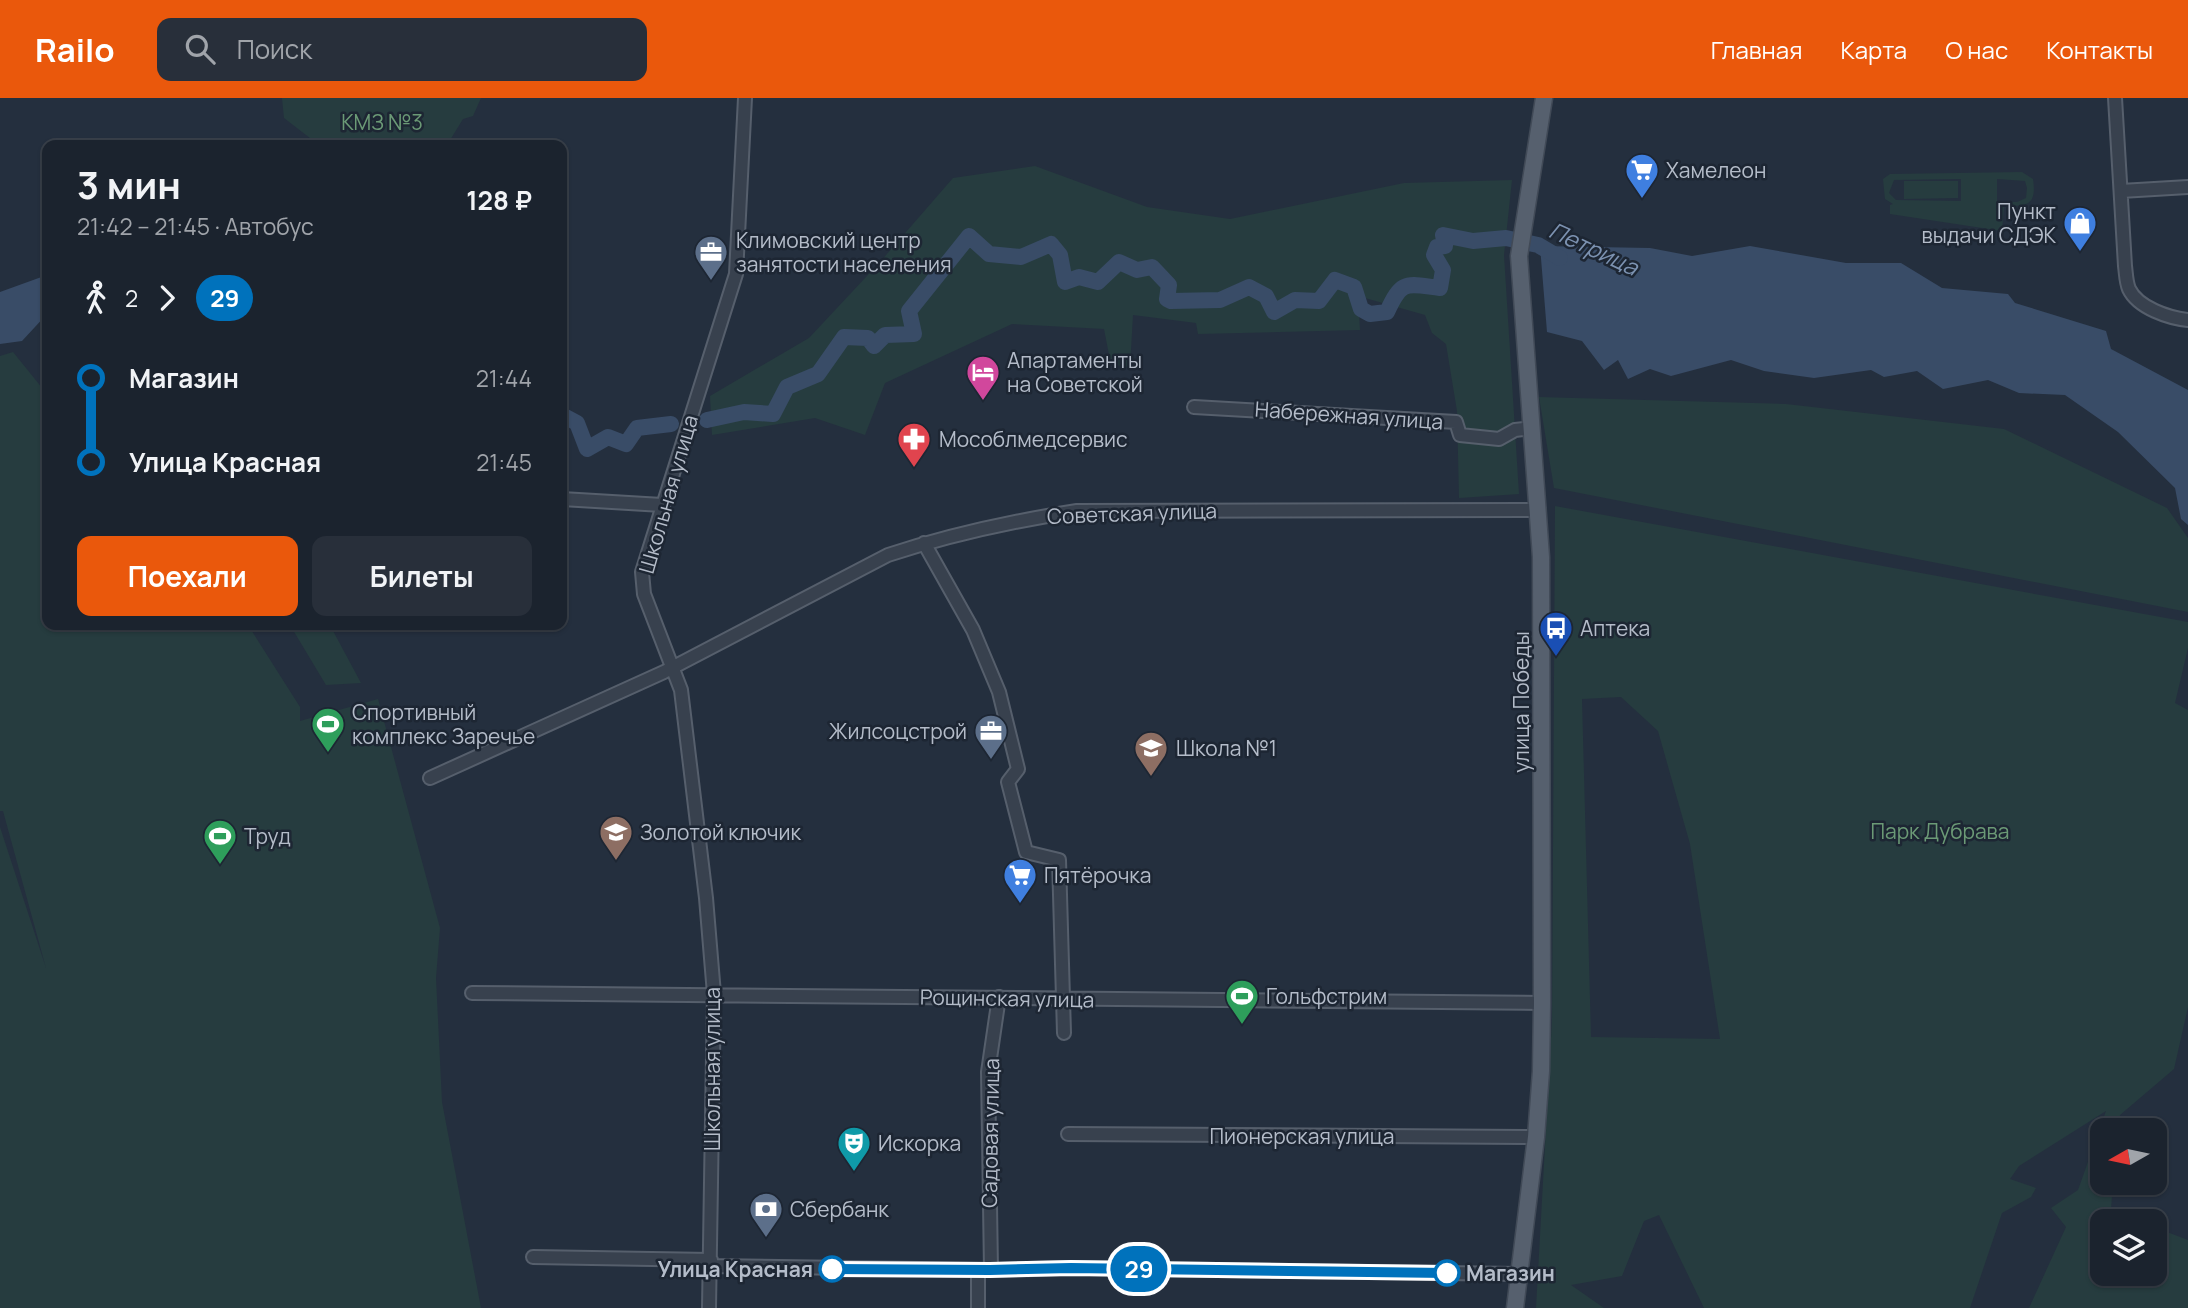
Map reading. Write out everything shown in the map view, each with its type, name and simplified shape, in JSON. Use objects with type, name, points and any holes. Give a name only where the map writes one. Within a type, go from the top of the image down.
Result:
[{"type":"main road","name":"улица Победы","points":[[1515,1308],[1536,1137],[1542,1003],[1539,510],[1519,256],[1544,98]]},
{"type":"street","name":"Школьная улица","points":[[709,1308],[714,994],[706,898],[681,691],[644,594],[642,582],[643,561],[736,274],[745,98]]},
{"type":"street","points":[[2115,98],[2125,266],[2129,288],[2136,298],[2149,307],[2177,319],[2188,320]]},
{"type":"street","points":[[2121,191],[2188,187]]},
{"type":"street","name":"Набережная улица","points":[[1194,407],[1456,422],[1460,435],[1499,439],[1515,430],[1532,428]]},
{"type":"street","points":[[567,499],[662,505]]},
{"type":"street","name":"Советская улица","points":[[430,778],[673,667],[888,555],[925,543],[1036,517],[1077,511],[1539,510]]},
{"type":"street","points":[[925,543],[973,630],[999,692],[1018,769],[1008,782],[1026,852],[1059,860],[1064,1033]]},
{"type":"street","name":"Рощинская улица","points":[[472,993],[1542,1003]]},
{"type":"street","name":"Садовая улица","points":[[978,1308],[984,1270],[988,1072],[999,997]]},
{"type":"street","name":"Пионерская улица","points":[[1068,1134],[1536,1137]]},
{"type":"street","points":[[533,1257],[984,1270],[1071,1268],[1519,1274]]},
{"type":"green space","name":"КМЗ №3","points":[[282,98],[481,98],[473,116],[463,119],[450,140],[313,140],[284,118]]},
{"type":"green space","points":[[1035,166],[1147,207],[1230,219],[1404,183],[1512,180],[1504,255],[1519,494],[1459,498],[1457,411],[1446,344],[1432,333],[1425,315],[1358,296],[1360,330],[1198,334],[1196,323],[1133,315],[1130,367],[1111,365],[1104,329],[1012,324],[885,383],[865,435],[815,418],[712,435],[710,396],[809,338],[953,178]]},
{"type":"green space","points":[[2022,172],[2033,179],[2034,188],[2029,203],[2004,206],[2002,231],[1890,214],[1890,205],[1893,204],[1885,199],[1883,179],[1890,174]],"holes":[[[1961,179],[1961,201],[1896,200],[1889,193],[1894,180]],[[1997,179],[2025,181],[2026,198],[2017,202],[1997,201]]]},
{"type":"green space","points":[[1904,181],[1958,181],[1958,198],[1904,199]]},
{"type":"green space","points":[[13,352],[42,388],[42,630],[251,630],[300,707],[300,721],[378,699],[440,928],[436,978],[442,1102],[481,1308],[0,1308],[0,827],[46,968],[3,811],[0,811],[0,356]]},
{"type":"green space","points":[[1539,397],[1786,404],[2004,429],[2167,508],[2188,538],[2188,612],[1554,488]]},
{"type":"green space","name":"Парк Дубрава","points":[[1555,506],[2188,622],[2188,648],[2175,703],[2188,710],[2188,1007],[2174,1069],[2120,1118],[2104,1118],[2106,1111],[2090,1118],[2090,1121],[2019,1166],[2010,1179],[2036,1188],[2031,1197],[2002,1213],[1970,1308],[1704,1308],[1659,1215],[1644,1221],[1622,1276],[1571,1285],[1604,1308],[1536,1308],[1552,1020]],"holes":[[[1621,697],[1658,731],[1690,844],[1720,1039],[1591,1037],[1582,699]]]},
{"type":"green space","points":[[293,630],[333,630],[361,683],[326,685]]},
{"type":"green space","name":"Парк Дубрава","points":[[2090,1156],[2090,1195],[2112,1195],[2111,1209],[2090,1209],[2090,1286],[2167,1286],[2167,1232],[2188,1240],[2188,1308],[2029,1308],[2066,1227],[2051,1208],[2078,1190]]},
{"type":"water","points":[[1540,246],[1650,248],[1692,256],[1750,246],[1846,263],[1901,263],[1942,288],[2008,294],[2015,303],[2106,331],[2111,349],[2188,390],[2188,525],[2181,519],[2175,488],[2118,432],[2065,395],[2019,393],[1988,380],[1943,389],[1917,371],[1884,377],[1871,370],[1814,378],[1764,371],[1731,360],[1671,376],[1650,369],[1628,379],[1618,360],[1604,370],[1582,341],[1547,332]]},
{"type":"water","points":[[42,277],[42,319],[22,341],[0,344],[0,292]]},
{"type":"waterway","name":"Петрица","points":[[707,420],[744,412],[773,414],[787,387],[818,374],[844,337],[868,338],[874,346],[885,335],[914,334],[909,311],[969,236],[989,254],[1021,257],[1051,244],[1060,255],[1065,282],[1079,277],[1098,282],[1119,262],[1137,270],[1152,267],[1169,285],[1167,299],[1171,301],[1220,300],[1249,287],[1266,296],[1274,312],[1295,300],[1319,301],[1335,280],[1354,287],[1361,309],[1370,314],[1387,312],[1397,294],[1406,286],[1440,288],[1443,270],[1434,255],[1437,247],[1445,246],[1443,235],[1473,241],[1506,238],[1538,245],[1560,258]]},
{"type":"waterway","name":"Петрица","points":[[567,418],[577,423],[587,449],[608,437],[626,444],[637,428],[671,424]]},
{"type":"bus line","name":"29","points":[[832,1269],[1071,1268],[1447,1273]]},
{"type":"place","name":"Хамелеон","points":[[1642,200]]},
{"type":"place","name":"Пункт выдачи СДЭК","points":[[2080,253]]},
{"type":"place","name":"Климовский центр занятости населения","points":[[711,282]]},
{"type":"place","name":"Апартаменты на Советской","points":[[983,402]]},
{"type":"place","name":"Мособлмедсервис","points":[[914,469]]},
{"type":"place","name":"Аптека","points":[[1556,658]]},
{"type":"place","name":"Спортивный комплекс Заречье","points":[[328,754]]},
{"type":"place","name":"Жилсоцстрой","points":[[991,761]]},
{"type":"place","name":"Школа №1","points":[[1151,778]]},
{"type":"place","name":"Золотой ключик","points":[[616,862]]},
{"type":"place","name":"Труд","points":[[220,866]]},
{"type":"place","name":"Пятёрочка","points":[[1020,905]]},
{"type":"place","name":"Гольфстрим","points":[[1242,1026]]},
{"type":"place","name":"Искорка","points":[[854,1173]]},
{"type":"place","name":"Сбербанк","points":[[766,1239]]},
{"type":"place","name":"Улица Красная","points":[[832,1269]]},
{"type":"place","name":"Магазин","points":[[1447,1273]]}]
